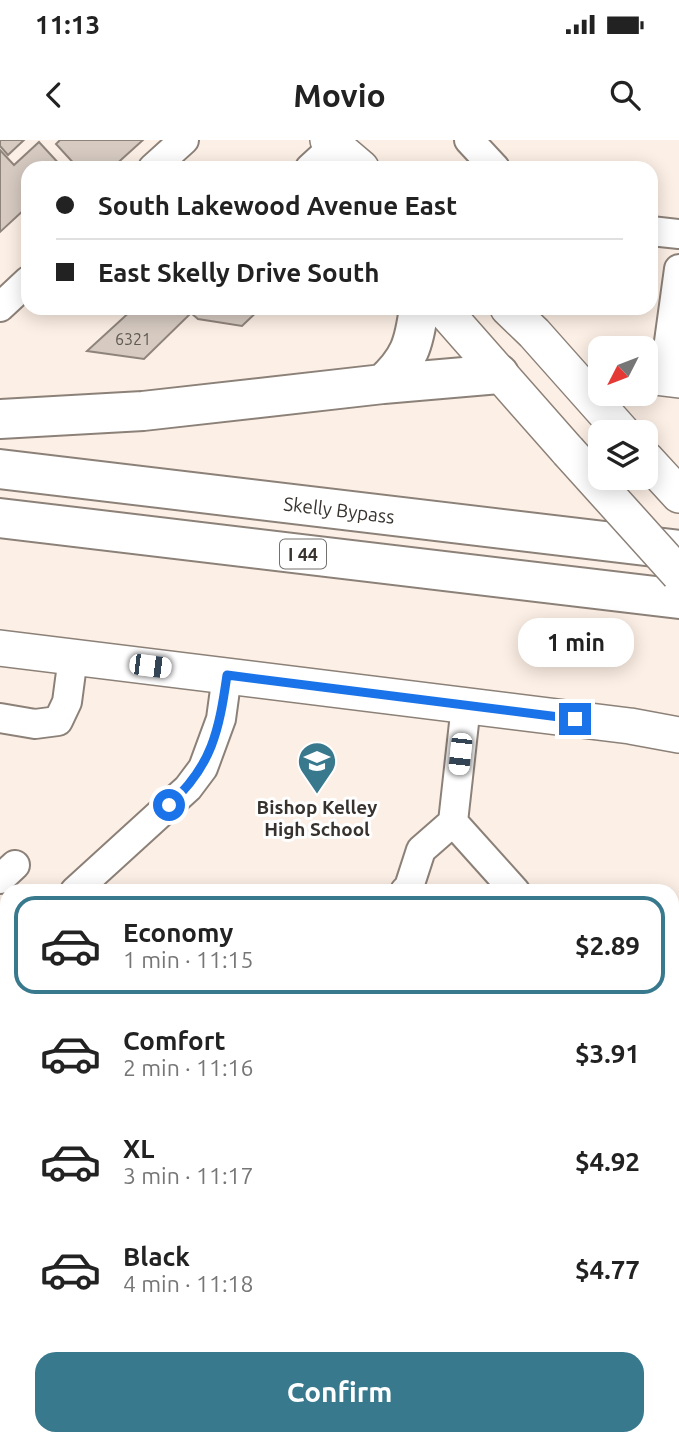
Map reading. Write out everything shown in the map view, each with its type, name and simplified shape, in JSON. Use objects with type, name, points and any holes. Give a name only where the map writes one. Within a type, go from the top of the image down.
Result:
[{"type":"highway","points":[[383,384],[402,366],[410,352],[418,315]]},
{"type":"highway","points":[[0,419],[143,411],[499,374]]},
{"type":"highway","name":"Skelly Bypass","points":[[0,469],[679,550]]},
{"type":"highway","name":"I 44","points":[[0,518],[679,599]]},
{"type":"main road","points":[[320,155],[339,161]]},
{"type":"main road","points":[[448,315],[679,574]]},
{"type":"main road","points":[[516,315],[586,374],[615,420]]},
{"type":"main road","points":[[499,374],[586,374]]},
{"type":"main road","points":[[658,472],[679,495]]},
{"type":"main road","points":[[0,648],[630,726],[679,735]]},
{"type":"street","points":[[161,161],[184,140]]},
{"type":"street","points":[[469,140],[488,161]]},
{"type":"street","points":[[658,232],[679,234]]},
{"type":"street","points":[[663,378],[679,269]]},
{"type":"street","points":[[0,307],[21,288]]},
{"type":"street","points":[[0,718],[36,724],[58,720],[67,702],[74,657]]},
{"type":"street","points":[[83,884],[188,788],[203,768],[221,719],[227,675]]},
{"type":"street","points":[[410,884],[421,850],[453,821],[466,705]]},
{"type":"street","points":[[453,821],[510,884]]},
{"type":"building","points":[[0,140],[24,140],[8,155],[0,146]]},
{"type":"building","points":[[60,140],[143,140],[120,161],[72,161],[56,144]]},
{"type":"building","points":[[39,142],[57,161],[21,161],[21,213],[0,232],[0,150],[14,165]]},
{"type":"building","points":[[126,315],[189,315],[144,359],[87,351]]},
{"type":"building","points":[[193,315],[254,315],[242,326],[198,319]]},
{"type":"place","name":"Bishop Kelley High School","points":[[317,795]]},
{"type":"route","points":[[169,805],[188,788],[203,768],[221,719],[227,675],[575,719]]}]
